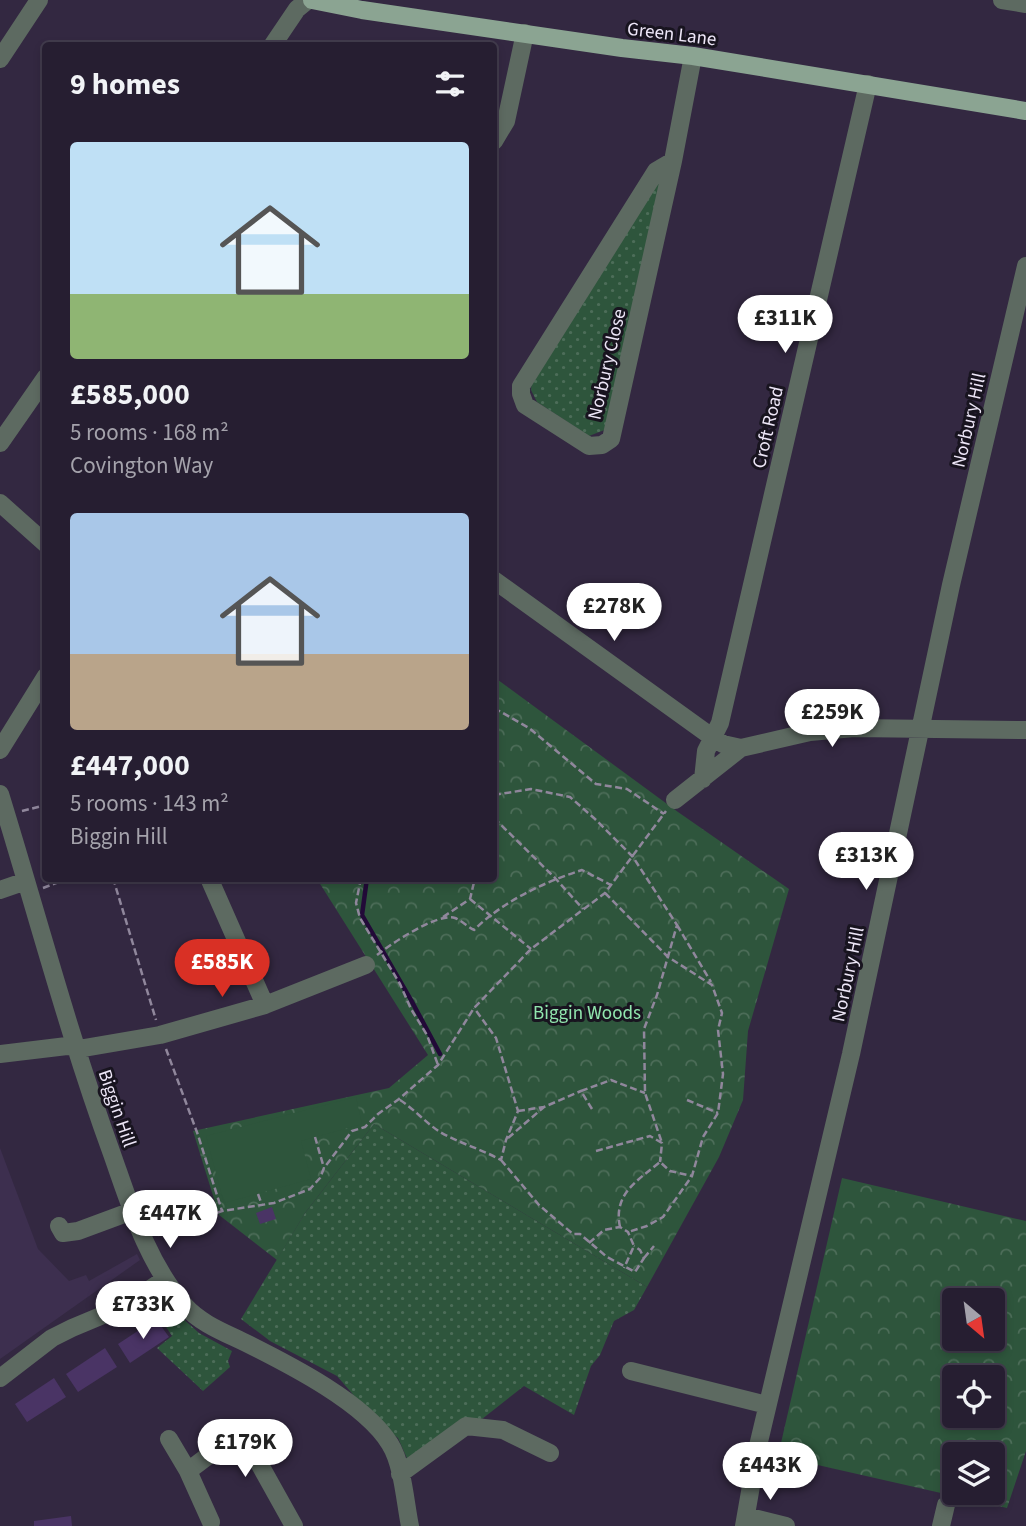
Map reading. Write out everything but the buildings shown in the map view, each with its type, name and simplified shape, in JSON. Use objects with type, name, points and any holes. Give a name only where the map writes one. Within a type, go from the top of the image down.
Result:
[{"type":"main road","name":"Green Lane","points":[[310,0],[693,56],[1026,111]]},
{"type":"street","points":[[0,59],[39,0]]},
{"type":"street","points":[[275,42],[297,9],[310,0]]},
{"type":"street","points":[[1002,0],[1026,4]]},
{"type":"street","points":[[497,136],[506,121],[524,33]]},
{"type":"street","name":"Norbury Close","points":[[673,161],[656,171],[521,386],[525,405],[589,446],[602,445],[611,439],[673,161],[693,56]]},
{"type":"street","name":"Croft Road","points":[[703,779],[706,751],[720,723],[868,84]]},
{"type":"street","name":"Norbury Hill","points":[[745,1521],[767,1405],[851,1054],[951,585],[1026,267]]},
{"type":"street","points":[[0,443],[42,383]]},
{"type":"street","points":[[0,503],[42,540]]},
{"type":"street","points":[[497,582],[723,744],[741,748],[810,732],[854,728],[1026,730]]},
{"type":"street","points":[[0,750],[42,682]]},
{"type":"street","points":[[670,806],[741,748]]},
{"type":"street","name":"Biggin Hill","points":[[0,794],[75,1046],[143,1242],[188,1310],[203,1321],[331,1391],[367,1417],[390,1444],[400,1474],[410,1526]]},
{"type":"street","points":[[211,882],[265,1005]]},
{"type":"street","points":[[0,890],[28,887]]},
{"type":"street","points":[[0,1054],[75,1046],[84,1048],[160,1035],[265,1005],[373,959]]},
{"type":"street","points":[[59,1226],[63,1233],[78,1231],[132,1211]]},
{"type":"street","points":[[2,1374],[52,1338],[127,1306],[165,1279]]},
{"type":"street","points":[[631,1371],[767,1405]]},
{"type":"street","points":[[400,1474],[466,1426],[503,1430],[550,1453]]},
{"type":"street","points":[[188,1471],[241,1431],[294,1526]]},
{"type":"street","points":[[169,1439],[188,1471],[211,1522]]},
{"type":"street","points":[[940,1526],[946,1505]]},
{"type":"street","points":[[745,1521],[786,1526]]},
{"type":"path","points":[[143,1242],[222,1211],[274,1203],[310,1189],[352,1131],[365,1127],[438,1065],[474,1008],[531,949],[604,893],[670,806],[627,789],[596,784],[529,728],[497,710]]},
{"type":"path","points":[[497,795],[531,789],[570,797],[595,819],[632,857],[677,925],[712,985],[722,1013],[718,1030],[723,1074],[718,1113],[703,1137],[692,1175],[663,1217],[628,1232]]},
{"type":"path","points":[[6,815],[42,806]]},
{"type":"path","points":[[497,821],[583,909]]},
{"type":"path","points":[[443,917],[454,918],[474,930],[488,916],[555,878],[582,870],[611,885]]},
{"type":"path","points":[[28,887],[51,882]]},
{"type":"path","points":[[114,882],[160,1035],[198,1135],[222,1211]]},
{"type":"path","points":[[360,882],[356,894],[358,911],[373,959],[427,1035],[438,1065]]},
{"type":"path","points":[[373,959],[470,899],[474,882]]},
{"type":"path","points":[[604,893],[668,957],[712,985]]},
{"type":"path","points":[[470,899],[531,949]]},
{"type":"path","points":[[620,1227],[617,1213],[621,1199],[636,1181],[660,1162],[662,1143],[645,1093],[644,1029],[657,995],[677,925]]},
{"type":"path","points":[[474,1008],[496,1038],[518,1111],[501,1160]]},
{"type":"path","points":[[518,1111],[544,1107],[611,1080],[645,1093]]},
{"type":"path","points":[[581,1091],[592,1109]]},
{"type":"path","points":[[399,1099],[437,1130],[501,1160],[539,1205],[573,1234],[580,1234],[624,1268],[635,1272],[654,1246]]},
{"type":"path","points":[[687,1100],[718,1113]]},
{"type":"path","points":[[506,1140],[544,1107]]},
{"type":"path","points":[[596,1151],[650,1136],[662,1143]]},
{"type":"path","points":[[315,1137],[324,1168]]},
{"type":"path","points":[[660,1162],[670,1171],[692,1175]]},
{"type":"path","points":[[258,1194],[262,1205]]},
{"type":"path","points":[[589,1243],[604,1230],[620,1227],[628,1232],[634,1246],[644,1258]]},
{"type":"path","points":[[624,1268],[634,1246]]},
{"type":"shaded area","points":[[0,1148],[38,1249],[69,1281],[86,1275],[89,1281],[137,1254],[140,1260],[0,1359]]},
{"type":"green space","points":[[664,176],[607,429],[589,436],[537,402],[531,390],[532,380],[657,181]]},
{"type":"green space","name":"Biggin Woods","points":[[497,679],[678,812],[789,889],[748,1031],[743,1100],[719,1157],[647,1287],[374,1124],[305,1213],[277,1260],[219,1215],[193,1131],[389,1088],[428,1055],[319,882],[497,882]]},
{"type":"green space","points":[[356,1097],[362,1124],[301,1141],[311,1179],[224,1203],[206,1136]]},
{"type":"green space","points":[[374,1124],[647,1287],[634,1310],[614,1321],[600,1355],[591,1366],[574,1415],[524,1386],[477,1423],[409,1463],[398,1438],[376,1421],[337,1376],[270,1341],[241,1319],[305,1213]]},
{"type":"green space","points":[[842,1178],[1026,1221],[1026,1451],[1007,1508],[994,1505],[1005,1505],[1005,1442],[942,1442],[942,1493],[778,1456]]},
{"type":"green space","points":[[157,1301],[169,1306],[199,1333],[232,1351],[228,1361],[230,1367],[203,1391],[157,1348],[172,1336],[151,1304]]},
{"type":"waterway","points":[[366,882],[362,915],[440,1054]]}]
